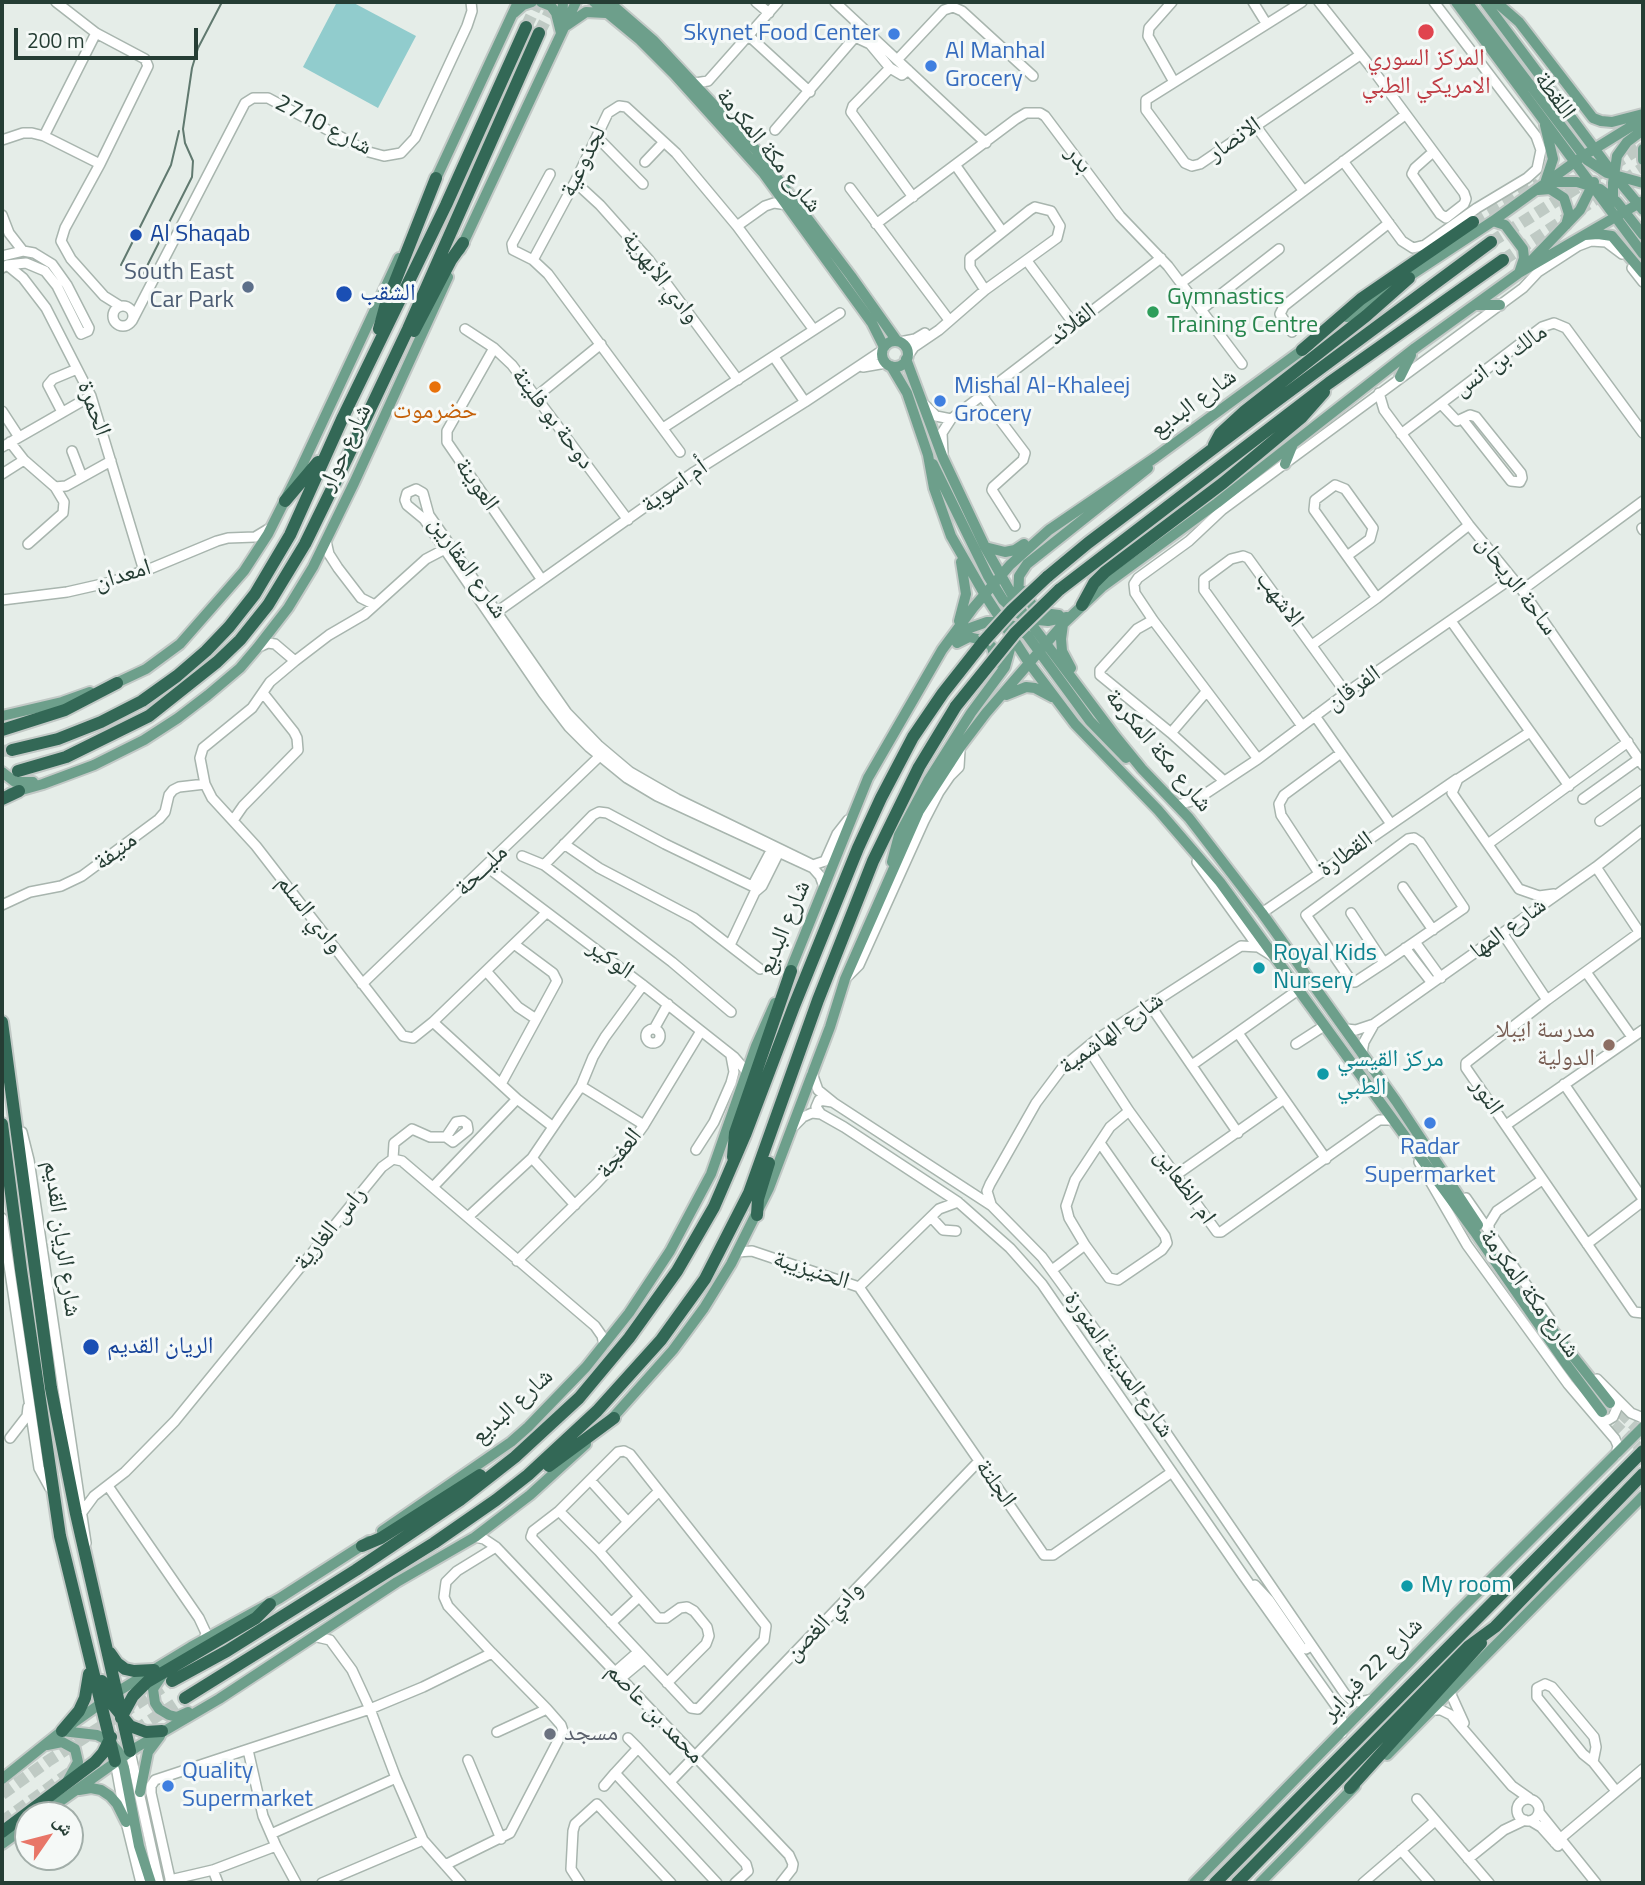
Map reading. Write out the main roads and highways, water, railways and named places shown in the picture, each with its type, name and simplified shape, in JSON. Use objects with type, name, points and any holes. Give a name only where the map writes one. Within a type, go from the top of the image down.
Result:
[{"type":"highway","name":"شارع حوار","points":[[12,750],[58,740],[142,701],[206,651],[255,594],[290,536],[329,448],[446,205],[526,27]]},
{"type":"highway","name":"شارع حوار","points":[[18,771],[66,757],[149,716],[186,689],[240,640],[268,605],[305,544],[387,372],[539,33]]},
{"type":"highway","points":[[370,362],[385,307],[436,178]]},
{"type":"highway","points":[[1302,350],[1361,299],[1473,222]]},
{"type":"highway","name":"شارع البديع","points":[[172,1681],[227,1651],[460,1500],[515,1457],[594,1381],[677,1271],[714,1207],[875,810],[913,737],[943,693],[998,624],[1047,577],[1212,449],[1491,242]]},
{"type":"highway","points":[[387,372],[407,345],[451,260],[463,243]]},
{"type":"highway","points":[[186,1698],[480,1512],[528,1475],[604,1404],[649,1355],[690,1302],[721,1251],[756,1175],[818,1000],[873,861],[913,779],[956,706],[1015,633],[1059,590],[1329,383],[1503,260]]},
{"type":"highway","points":[[1212,449],[1220,433],[1245,411],[1366,316],[1409,278]]},
{"type":"highway","points":[[1082,605],[1090,588],[1105,572],[1215,489],[1301,418],[1323,394],[1329,383]]},
{"type":"highway","points":[[285,501],[329,448]]},
{"type":"highway","points":[[2,730],[8,717],[65,710],[117,683]]},
{"type":"highway","points":[[2,797],[19,791]]},
{"type":"highway","points":[[733,1161],[735,1133],[791,971]]},
{"type":"highway","name":"شارع الريان القديم","points":[[2,1021],[51,1388],[85,1555],[107,1646],[109,1698],[117,1751]]},
{"type":"highway","name":"شارع الريان القديم","points":[[2,1124],[61,1536],[89,1657],[109,1698]]},
{"type":"highway","points":[[757,1215],[760,1190],[775,1142],[774,1126]]},
{"type":"highway","points":[[419,1553],[458,1535],[486,1516],[614,1418]]},
{"type":"highway","name":"شارع 22 فبراير","points":[[1216,1883],[1643,1451]]},
{"type":"highway","points":[[362,1546],[499,1463],[515,1457]]},
{"type":"highway","points":[[1350,1788],[1495,1627],[1643,1475]]},
{"type":"highway","points":[[61,1536],[109,1698],[130,1726],[140,1731],[162,1731]]},
{"type":"highway","points":[[2,1832],[67,1789],[99,1758],[117,1751],[119,1713],[140,1687],[203,1644],[256,1618],[270,1604]]},
{"type":"highway","points":[[1237,1883],[1469,1646],[1495,1627]]},
{"type":"highway","points":[[107,1646],[117,1663],[125,1669],[154,1670]]},
{"type":"highway","points":[[62,1731],[85,1699],[89,1657]]},
{"type":"highway","name":"شارع الريان القديم","points":[[117,1751],[119,1713]]},
{"type":"main road","name":"شارع حوار","points":[[117,683],[146,669],[180,644],[226,594],[253,557],[285,501],[518,2]]},
{"type":"main road","points":[[512,15],[523,5],[532,2]]},
{"type":"main road","points":[[541,2],[551,6],[556,13],[561,33]]},
{"type":"main road","points":[[561,33],[563,2]]},
{"type":"main road","name":"شارع حوار","points":[[19,791],[72,774],[118,755],[178,718],[240,668],[277,623],[313,567],[326,541],[576,2]]},
{"type":"main road","name":"شارع مكة المكرمة","points":[[594,2],[609,8],[653,40],[708,97],[776,174],[899,342]]},
{"type":"main road","name":"اللقطة","points":[[1457,2],[1541,116],[1579,159],[1593,186],[1620,214]]},
{"type":"main road","points":[[1467,2],[1579,159],[1614,175],[1643,183]]},
{"type":"main road","name":"اللقطة","points":[[1485,2],[1614,175],[1641,205]]},
{"type":"main road","points":[[1496,2],[1519,22],[1593,117],[1612,122],[1643,117]]},
{"type":"main road","points":[[561,33],[571,21],[586,12],[609,8]]},
{"type":"main road","name":"شارع مكة المكرمة","points":[[609,8],[702,103],[770,182],[872,323],[883,349]]},
{"type":"main road","points":[[1541,116],[1553,159],[1545,183],[1567,181],[1593,186],[1613,198]]},
{"type":"main road","name":"شارع البديع","points":[[270,1604],[362,1546],[511,1442],[540,1415],[604,1345],[652,1280],[690,1217],[723,1126],[825,889],[861,793],[942,650],[985,595],[1036,541],[1079,508],[1156,457],[1379,295],[1409,278],[1643,117]]},
{"type":"main road","points":[[1643,130],[1619,150],[1613,198],[1643,254]]},
{"type":"main road","points":[[1519,274],[1584,204],[1593,186],[1597,168],[1595,148]]},
{"type":"main road","points":[[1643,149],[1643,159]]},
{"type":"main road","points":[[1533,191],[1550,189],[1564,198],[1569,214],[1562,230]]},
{"type":"main road","points":[[55,1801],[117,1751],[176,1724],[317,1637],[397,1582],[489,1527],[614,1418],[656,1371],[692,1324],[716,1290],[737,1252],[757,1215],[776,1170],[830,1027],[845,979],[919,811],[961,746],[1026,660],[1102,587],[1203,514],[1415,348],[1519,274],[1582,235],[1641,205]]},
{"type":"main road","points":[[1620,214],[1643,235]]},
{"type":"main road","points":[[1493,221],[1505,225],[1523,249],[1524,258],[1519,274]]},
{"type":"main road","points":[[1582,235],[1612,236],[1643,273]]},
{"type":"main road","points":[[1475,305],[1500,305]]},
{"type":"main road","points":[[889,342],[899,342],[906,348],[907,358],[900,365],[888,365],[882,355],[883,349],[889,342]]},
{"type":"main road","points":[[1400,377],[1415,348]]},
{"type":"main road","name":"شارع مكة المكرمة","points":[[888,365],[907,393],[928,455],[934,488],[951,536],[985,595],[1011,628],[1026,660],[1086,736],[1182,836],[1220,882],[1243,923],[1274,957],[1606,1408],[1362,1052],[1262,913],[1189,818],[1142,769],[1042,647],[1000,581],[943,458],[907,358]]},
{"type":"main road","points":[[1286,464],[1293,444]]},
{"type":"main road","points":[[889,878],[899,835],[963,724],[1005,667],[1010,649],[1008,605],[1000,581],[928,455]]},
{"type":"main road","points":[[1023,614],[1017,583],[1022,571],[1040,553],[1141,476],[1156,457]]},
{"type":"main road","points":[[985,547],[1005,552],[1016,550],[1065,514],[1079,508]]},
{"type":"main road","points":[[1203,514],[1222,510]]},
{"type":"main road","points":[[951,536],[961,563],[966,594],[956,629]]},
{"type":"main road","points":[[1022,571],[1024,596],[1042,613],[1059,615],[1082,605]]},
{"type":"main road","points":[[1008,605],[1023,614],[1048,621],[1067,620]]},
{"type":"main road","points":[[1011,628],[1023,614]]},
{"type":"main road","points":[[1067,620],[1061,639],[1062,651],[1097,705],[1099,715]]},
{"type":"main road","points":[[942,650],[970,628],[987,622],[1011,628],[1042,647],[1090,721],[1123,755],[1142,769]]},
{"type":"main road","points":[[931,668],[960,640],[978,637],[986,641],[996,656],[989,690]]},
{"type":"main road","points":[[990,708],[1010,692],[1026,687],[1055,698]]},
{"type":"main road","points":[[2,738],[8,717]]},
{"type":"main road","points":[[2,772],[15,782],[33,782],[72,774]]},
{"type":"main road","points":[[2,789],[19,791]]},
{"type":"main road","name":"شارع 22 فبراير","points":[[1194,1883],[1643,1427]]},
{"type":"main road","points":[[1260,1883],[1350,1788],[1365,1779],[1449,1690],[1643,1496]]},
{"type":"main road","points":[[2,1779],[109,1698],[203,1644]]},
{"type":"main road","points":[[169,1667],[153,1689],[153,1698],[159,1709],[177,1717],[260,1669],[271,1666]]},
{"type":"main road","points":[[140,1792],[148,1752],[160,1737],[176,1724]]},
{"type":"main road","points":[[62,1731],[89,1733],[117,1751],[151,1883]]},
{"type":"main road","points":[[43,1746],[67,1743],[77,1753],[76,1767],[67,1789]]},
{"type":"main road","points":[[67,1789],[101,1790],[117,1804],[126,1822]]},
{"type":"water","points":[[337,2],[352,2],[416,36],[378,108],[303,67]]},
{"type":"tunnel","points":[[526,27],[538,2]]},
{"type":"tunnel","points":[[539,33],[555,2]]},
{"type":"tunnel","points":[[1491,242],[1643,146]]},
{"type":"tunnel","points":[[1503,260],[1643,168]]},
{"type":"tunnel","points":[[1473,222],[1539,184]]},
{"type":"tunnel","points":[[2,751],[12,750]]},
{"type":"tunnel","points":[[1610,1403],[1643,1435]]},
{"type":"tunnel","points":[[1604,1413],[1643,1451]]},
{"type":"tunnel","points":[[2,1794],[172,1681]]},
{"type":"tunnel","points":[[105,1750],[185,1698]]},
{"type":"tunnel","points":[[2,1822],[75,1769]]},
{"type":"tram line","points":[[142,276],[192,177],[193,161],[185,143],[183,129],[192,68],[198,48],[222,2]]},
{"type":"tram line","points":[[121,265],[171,165],[179,131]]},
{"type":"place","name":"المركز السوري الامريكي الطبي","points":[[1426,32]]},
{"type":"place","name":"Skynet Food Center","points":[[894,34]]},
{"type":"place","name":"Al Manhal Grocery","points":[[931,66]]},
{"type":"place","name":"Al Shaqab","points":[[136,235]]},
{"type":"place","name":"South East Car Park","points":[[248,287]]},
{"type":"place","name":"الشقب","points":[[344,294]]},
{"type":"place","name":"Gymnastics Training Centre","points":[[1153,312]]},
{"type":"place","name":"حضرموت","points":[[435,387]]},
{"type":"place","name":"Mishal Al-Khaleej Grocery","points":[[940,401]]},
{"type":"place","name":"Royal Kids Nursery","points":[[1259,968]]},
{"type":"place","name":"مدرسة ايبلا الدولية","points":[[1609,1045]]},
{"type":"place","name":"مركز القيسي الطبي","points":[[1323,1074]]},
{"type":"place","name":"Radar Supermarket","points":[[1430,1123]]},
{"type":"place","name":"الريان القديم","points":[[91,1347]]},
{"type":"place","name":"My room","points":[[1407,1586]]},
{"type":"place","name":"مسجد","points":[[550,1734]]},
{"type":"place","name":"Quality Supermarket","points":[[168,1786]]}]
